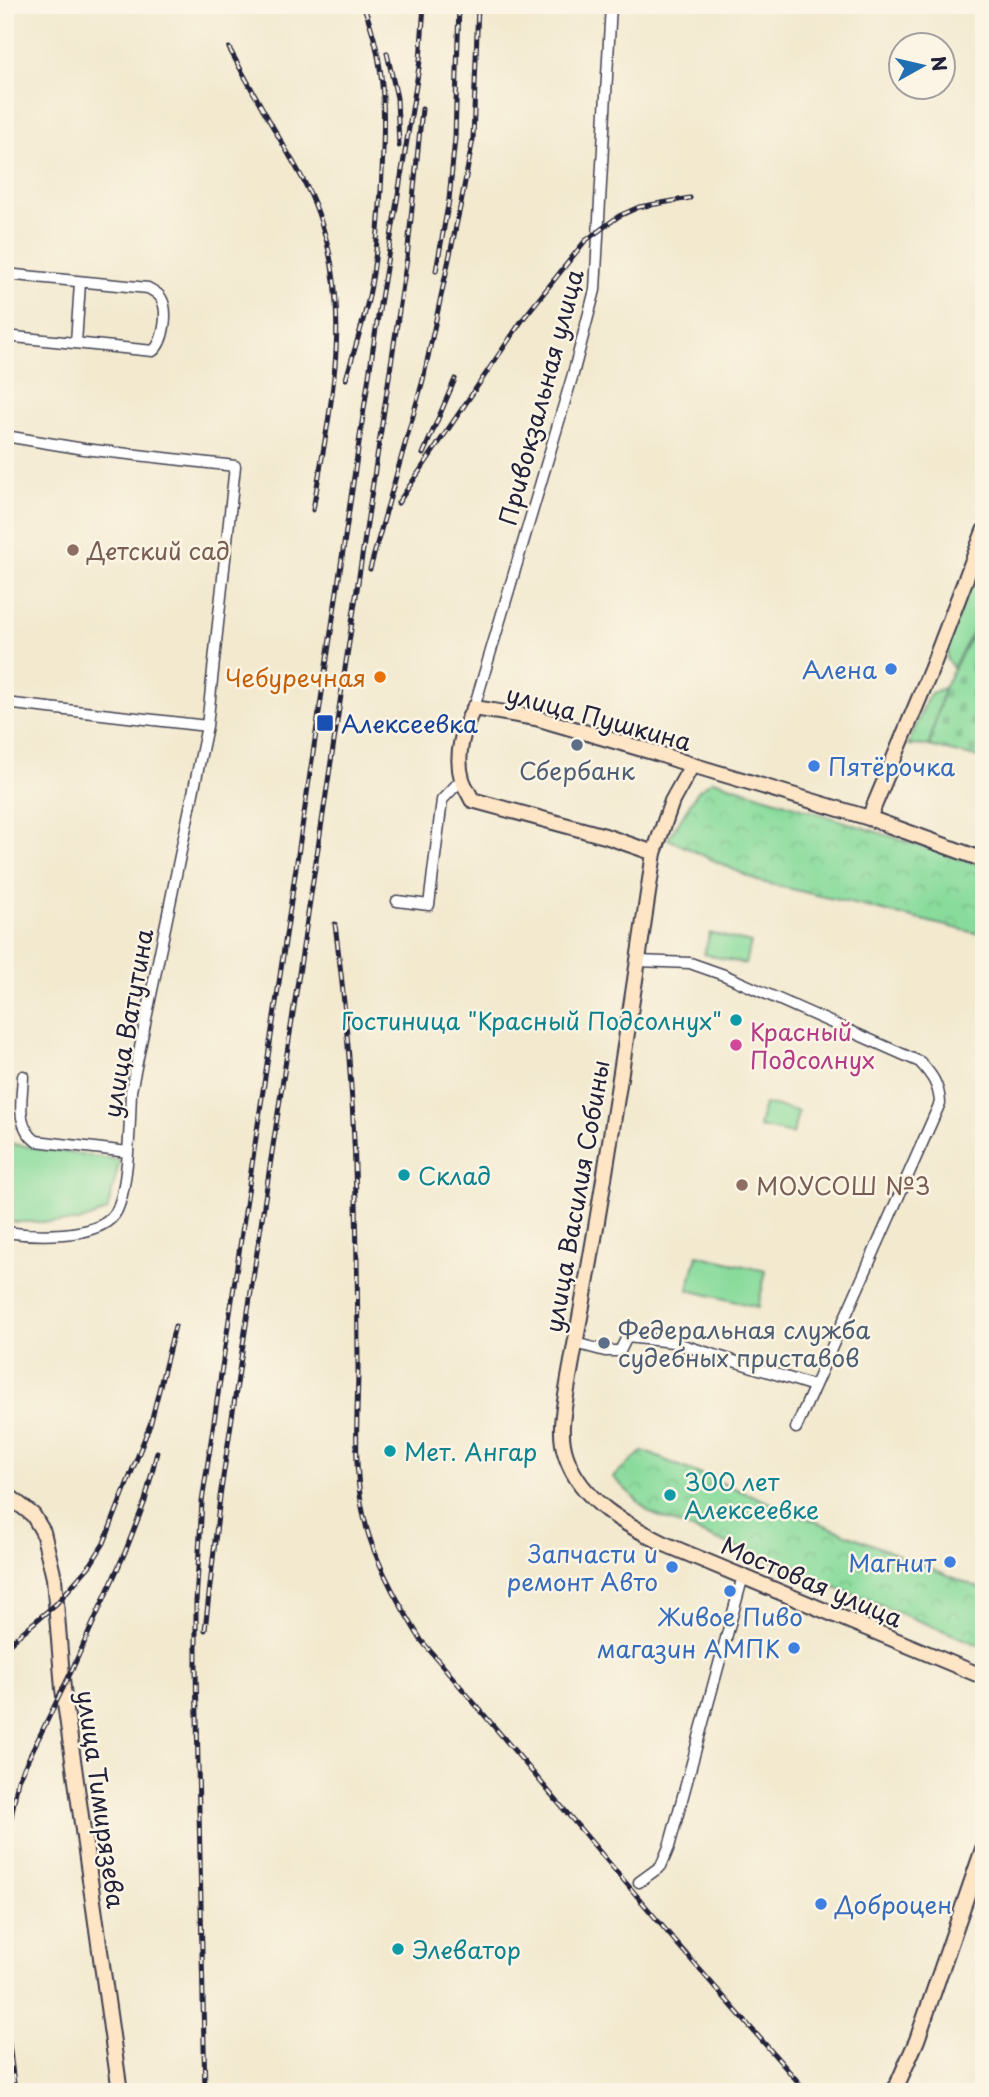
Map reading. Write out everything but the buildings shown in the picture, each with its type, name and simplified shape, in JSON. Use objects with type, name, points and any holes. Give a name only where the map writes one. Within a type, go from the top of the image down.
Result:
[{"type":"street","name":"Привокзальная улица","points":[[474,708],[595,290],[611,5]]},
{"type":"street","points":[[5,274],[148,288],[160,295],[164,305],[163,341],[153,351],[5,336]]},
{"type":"street","points":[[76,344],[80,283]]},
{"type":"street","name":"улица Ватутина","points":[[5,436],[84,449],[235,466],[207,726],[131,1091],[128,1152],[120,1202],[113,1217],[83,1233],[5,1232]]},
{"type":"street","points":[[869,818],[931,670],[984,531]]},
{"type":"street","points":[[5,704],[207,726]]},
{"type":"street","name":"улица Пушкина","points":[[461,779],[460,749],[466,721],[474,708],[536,718],[656,753],[869,818],[984,860]]},
{"type":"street","name":"улица Василия Собины","points":[[625,1524],[595,1501],[570,1468],[561,1431],[654,853],[671,801],[692,765]]},
{"type":"street","points":[[397,901],[429,905],[442,800],[461,779],[472,800],[617,840],[654,853]]},
{"type":"street","points":[[638,961],[690,963],[724,975],[920,1062],[939,1088],[940,1103],[796,1427]]},
{"type":"street","points":[[23,1076],[22,1121],[27,1134],[36,1141],[128,1152]]},
{"type":"street","points":[[575,1343],[605,1351],[620,1351],[627,1336],[673,1342],[814,1386]]},
{"type":"street","name":"улица Тимирязева","points":[[5,1493],[33,1515],[43,1532],[54,1578],[63,1689],[120,2092]]},
{"type":"street","name":"Мостовая улица","points":[[625,1524],[667,1545],[984,1677]]},
{"type":"street","points":[[639,1882],[661,1866],[669,1847],[743,1576]]},
{"type":"street","points":[[894,2089],[917,2040],[984,1846]]},
{"type":"green space","points":[[984,549],[984,611],[953,668],[947,659],[948,643]]},
{"type":"green space","points":[[984,611],[984,759],[929,746],[944,688]]},
{"type":"green space","points":[[944,688],[929,746],[908,745],[927,699],[931,693]]},
{"type":"green space","points":[[713,780],[984,866],[984,935],[758,881],[668,839],[698,791]]},
{"type":"green space","points":[[710,933],[751,943],[745,964],[704,954]]},
{"type":"green space","points":[[764,1104],[798,1111],[793,1134],[759,1127]]},
{"type":"green space","points":[[5,1143],[120,1160],[107,1211],[79,1222],[5,1222]]},
{"type":"green space","points":[[697,1255],[766,1271],[758,1307],[688,1290]]},
{"type":"green space","points":[[643,1451],[984,1590],[984,1647],[650,1513],[613,1477]]},
{"type":"railway","points":[[346,379],[371,283],[382,166],[384,119],[381,73],[363,5]]},
{"type":"railway","points":[[205,2092],[196,1670],[196,1602],[202,1502],[375,335],[420,61],[424,5]]},
{"type":"railway","points":[[436,271],[449,200],[455,138],[459,5]]},
{"type":"railway","points":[[370,569],[423,380],[461,203],[473,139],[478,5]]},
{"type":"railway","points":[[229,48],[308,190],[321,222],[330,258],[336,294],[335,366],[313,510]]},
{"type":"railway","points":[[387,53],[397,98],[399,146]]},
{"type":"railway","points":[[205,1630],[220,1497],[407,258],[422,109]]},
{"type":"railway","points":[[398,503],[523,319],[585,241],[619,216],[639,207],[690,198]]},
{"type":"railway","points":[[423,454],[455,379]]},
{"type":"railway","points":[[335,924],[352,1096],[355,1165],[358,1475],[364,1516],[379,1563],[421,1640],[680,1947],[807,2092]]},
{"type":"railway","points":[[5,1647],[56,1604],[91,1564],[104,1543],[151,1422],[175,1326]]},
{"type":"railway","points":[[5,1850],[18,1780],[126,1550],[145,1501],[157,1452]]},
{"type":"railway","points":[[5,2011],[15,2092]]},
{"type":"place","name":"Детский сад","points":[[73,550]]},
{"type":"place","name":"Алена","points":[[891,669]]},
{"type":"place","name":"Чебуречная","points":[[380,677]]},
{"type":"place","name":"Алексеевка","points":[[325,723]]},
{"type":"place","name":"Сбербанк","points":[[577,745]]},
{"type":"place","name":"Пятёрочка","points":[[814,766]]},
{"type":"place","name":"Гостиница \"Красный Подсолнух\"","points":[[736,1020]]},
{"type":"place","name":"Красный Подсолнух","points":[[736,1045]]},
{"type":"place","name":"Склад","points":[[404,1175]]},
{"type":"place","name":"МОУСОШ №3","points":[[742,1185]]},
{"type":"place","name":"Федеральная служба судебных приставов","points":[[604,1343]]},
{"type":"place","name":"Мет. Ангар","points":[[390,1451]]},
{"type":"place","name":"300 лет Алексеевке","points":[[670,1495]]},
{"type":"place","name":"Магнит","points":[[950,1562]]},
{"type":"place","name":"Запчасти и ремонт Авто","points":[[672,1567]]},
{"type":"place","name":"Живое Пиво","points":[[730,1591]]},
{"type":"place","name":"магазин АМПК","points":[[794,1648]]},
{"type":"place","name":"Доброцен","points":[[821,1904]]},
{"type":"place","name":"Элеватор","points":[[398,1949]]}]
